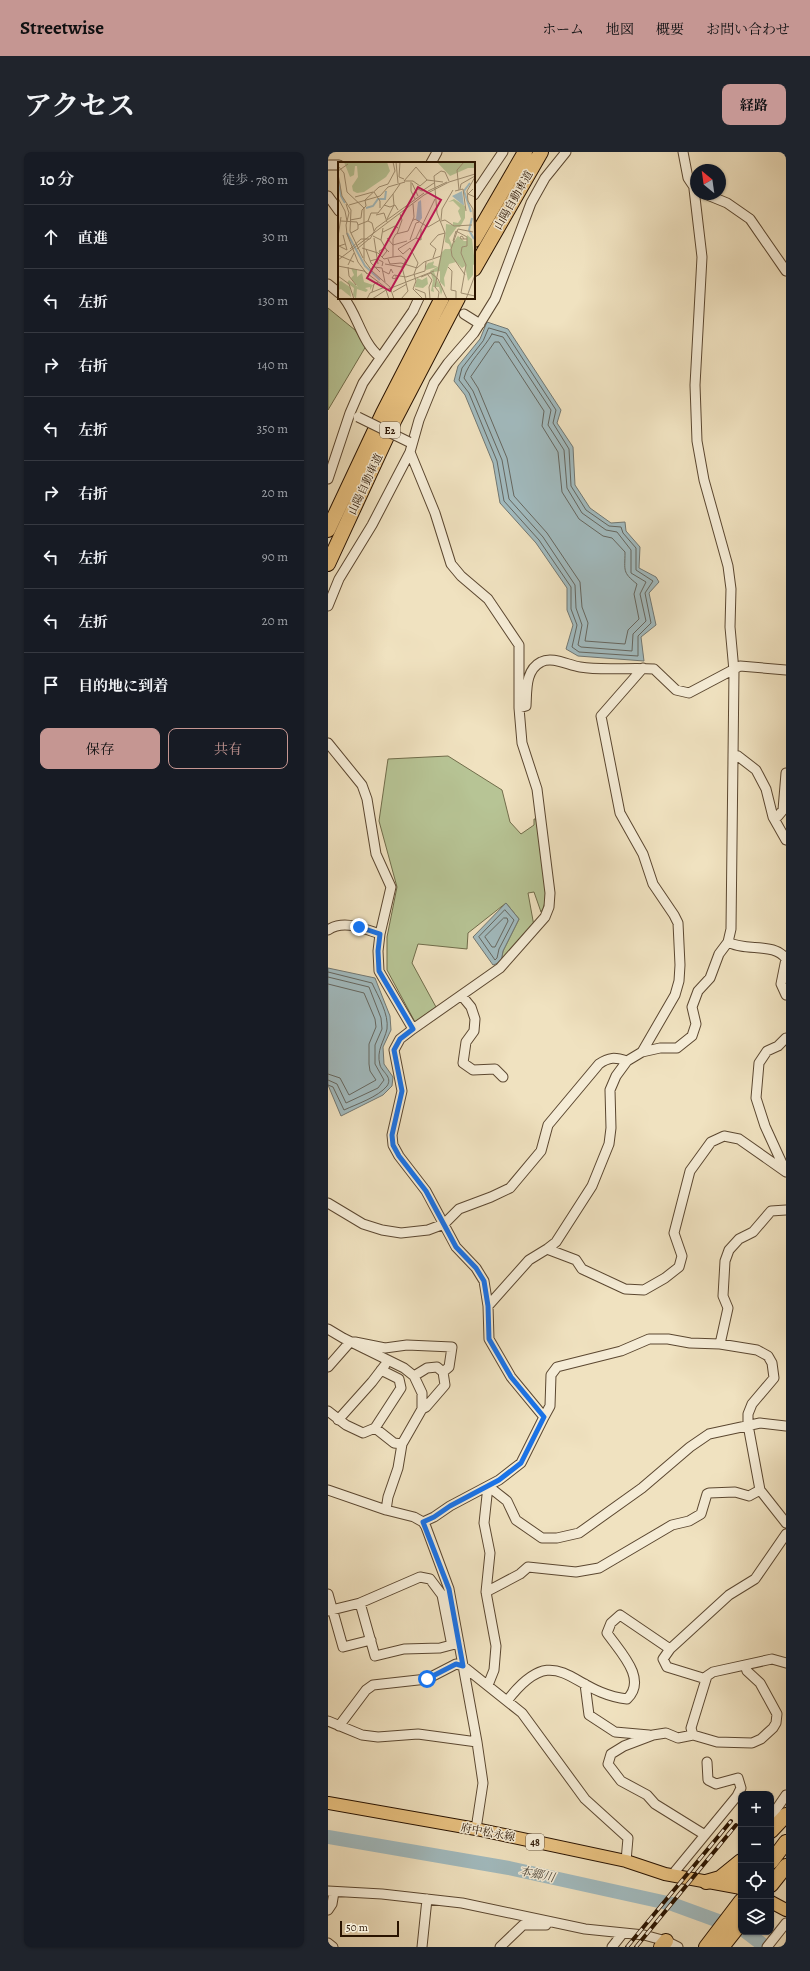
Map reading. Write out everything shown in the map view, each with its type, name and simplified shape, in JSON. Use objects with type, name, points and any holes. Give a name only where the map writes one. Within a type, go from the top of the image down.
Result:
[{"type":"highway","name":"山陽自動車道","points":[[475,238],[525,152]]},
{"type":"highway","name":"山陽自動車道","points":[[475,267],[541,152]]},
{"type":"highway","name":"山陽自動車道","points":[[328,530],[383,413],[441,299]]},
{"type":"highway","name":"山陽自動車道","points":[[328,564],[395,419],[457,299]]},
{"type":"highway","points":[[774,1828],[786,1814]]},
{"type":"highway","points":[[774,1857],[786,1842]]},
{"type":"highway","points":[[706,1882],[720,1878],[738,1864]]},
{"type":"highway","points":[[738,1864],[733,1878],[738,1887]]},
{"type":"highway","points":[[774,1881],[785,1867]]},
{"type":"highway","points":[[706,1947],[738,1897]]},
{"type":"highway","points":[[722,1947],[738,1927]]},
{"type":"main road","name":"府中松永線","points":[[328,1803],[476,1829],[626,1861],[672,1875],[706,1882],[738,1891]]},
{"type":"main road","points":[[774,1904],[786,1910]]},
{"type":"street","points":[[432,162],[437,152]]},
{"type":"street","points":[[475,194],[503,152]]},
{"type":"street","points":[[328,606],[339,580],[376,519],[411,446],[419,420],[434,383],[480,324],[495,299],[531,203],[545,178],[566,152]]},
{"type":"street","points":[[683,152],[685,169],[690,179]]},
{"type":"street","points":[[328,166],[338,165]]},
{"type":"street","points":[[328,196],[338,210]]},
{"type":"street","points":[[488,1306],[529,1260],[556,1242],[592,1186],[609,1144],[611,1128],[610,1090],[616,1076],[628,1061],[642,1052],[660,1048],[677,1048],[692,1036],[696,1024],[692,1007],[698,991],[710,978],[720,954],[728,942],[731,929],[734,670],[730,627],[731,589],[729,574],[704,480],[697,441],[695,385],[702,257],[696,200]]},
{"type":"street","points":[[720,200],[727,203],[750,219],[786,271]]},
{"type":"street","points":[[328,284],[338,292]]},
{"type":"street","points":[[345,299],[350,306],[371,350],[380,357]]},
{"type":"street","points":[[328,479],[354,415],[363,383],[413,311],[419,299]]},
{"type":"street","points":[[464,314],[480,324]]},
{"type":"street","points":[[354,415],[411,446],[435,513],[451,564],[461,576],[488,599],[519,645],[519,708],[522,743],[537,789],[550,893],[549,907],[545,917],[500,968],[400,1039],[394,1050],[402,1091],[392,1135],[393,1145],[399,1156],[426,1191],[456,1247],[476,1268],[484,1281],[488,1306],[489,1339],[511,1377],[544,1417]]},
{"type":"street","points":[[519,708],[526,706],[528,678],[533,668],[541,662],[550,659],[581,667],[654,669],[676,690],[689,693],[740,666],[786,670]]},
{"type":"street","points":[[642,1052],[675,995],[679,981],[680,965],[678,924],[674,915],[653,884],[643,854],[620,813],[600,716],[643,668]]},
{"type":"street","points":[[328,743],[362,785],[367,799],[376,854],[391,887],[380,934],[378,951],[379,971],[413,1029]]},
{"type":"street","points":[[733,755],[738,756],[756,770],[766,789],[773,817],[786,840]]},
{"type":"street","points":[[773,817],[778,816],[783,810],[786,773]]},
{"type":"street","points":[[328,930],[332,927],[345,925],[359,927],[380,934]]},
{"type":"street","points":[[728,942],[737,947],[775,950],[783,954],[786,959],[781,984],[786,995]]},
{"type":"street","points":[[462,996],[471,1006],[475,1019],[474,1031],[466,1042],[463,1063],[473,1070],[495,1069],[503,1077]]},
{"type":"street","points":[[786,1038],[778,1046],[767,1051],[759,1063],[756,1098],[764,1126],[786,1172]]},
{"type":"street","points":[[328,1203],[364,1224],[382,1230],[401,1233],[428,1230],[444,1224],[459,1209],[510,1188],[541,1151],[548,1125],[598,1064],[608,1058],[617,1058],[628,1061]]},
{"type":"street","points":[[547,1249],[576,1260],[582,1269],[625,1289],[644,1290],[665,1278],[679,1267],[682,1256],[674,1233],[690,1171],[711,1142],[724,1136],[739,1139],[786,1172]]},
{"type":"street","points":[[720,1344],[728,1308],[723,1296],[725,1261],[729,1250],[739,1239],[753,1232],[771,1211],[786,1210]]},
{"type":"street","points":[[328,1329],[350,1342],[404,1368],[414,1376],[422,1393],[422,1409]]},
{"type":"street","points":[[423,1522],[488,1486],[521,1463],[550,1406],[551,1376],[557,1367],[621,1351],[649,1339],[668,1339],[690,1343],[720,1344],[757,1350],[768,1356],[772,1363],[774,1378],[752,1404],[748,1414],[748,1425],[760,1490],[786,1523]]},
{"type":"street","points":[[328,1367],[350,1342]]},
{"type":"street","points":[[350,1342],[384,1348],[407,1345],[452,1347],[449,1366],[443,1372]]},
{"type":"street","points":[[338,1420],[384,1371],[388,1361]]},
{"type":"street","points":[[386,1510],[388,1497],[398,1468],[402,1444],[422,1409],[426,1407],[445,1385],[443,1372],[437,1367],[427,1368],[414,1376]]},
{"type":"street","points":[[328,1411],[338,1420],[363,1433],[375,1428],[401,1388],[399,1379],[384,1371]]},
{"type":"street","points":[[488,1486],[507,1501],[516,1520],[542,1538],[557,1538],[579,1533],[642,1488],[690,1447],[709,1434],[760,1423],[786,1426]]},
{"type":"street","points":[[375,1428],[394,1443],[402,1444]]},
{"type":"street","points":[[488,1486],[484,1523],[490,1553],[486,1592],[496,1646],[494,1670],[488,1685]]},
{"type":"street","points":[[328,1490],[386,1510],[414,1517],[423,1522],[449,1589],[463,1666],[483,1783],[476,1829]]},
{"type":"street","points":[[486,1592],[520,1574],[528,1567],[576,1572],[599,1568],[672,1525],[689,1521],[702,1514],[707,1494],[709,1493],[735,1492],[749,1496],[760,1490]]},
{"type":"street","points":[[706,1679],[667,1667],[662,1659],[670,1649],[729,1595],[755,1579],[786,1534]]},
{"type":"street","points":[[331,1610],[360,1603],[420,1577],[430,1579],[442,1595],[451,1641],[459,1644]]},
{"type":"street","points":[[328,1594],[331,1610],[343,1647],[370,1640]]},
{"type":"street","points":[[360,1603],[375,1656],[404,1649],[440,1648],[459,1644]]},
{"type":"street","points":[[507,1702],[528,1677],[542,1670],[554,1670],[611,1698],[626,1699],[633,1693],[635,1686],[634,1672],[607,1633],[611,1623],[620,1615],[670,1649]]},
{"type":"street","points":[[693,1735],[691,1728],[707,1676],[713,1672],[772,1659],[786,1663]]},
{"type":"street","points":[[340,1726],[366,1690],[373,1685],[427,1679],[456,1664],[463,1666],[522,1714],[585,1799],[628,1838],[626,1861]]},
{"type":"street","points":[[705,1835],[655,1804],[647,1795],[621,1782],[608,1764],[611,1754],[624,1746],[653,1735],[666,1733],[678,1738],[693,1735],[717,1742],[752,1743],[761,1739],[773,1728],[776,1723],[777,1714],[760,1683],[747,1671],[745,1665]]},
{"type":"street","points":[[585,1684],[589,1715],[615,1732],[653,1735]]},
{"type":"street","points":[[328,1721],[362,1735],[378,1738],[418,1734],[476,1742]]},
{"type":"street","points":[[672,1875],[737,1796],[741,1788],[738,1778],[716,1784],[708,1780],[706,1762]]},
{"type":"street","points":[[774,1813],[786,1795]]},
{"type":"street","points":[[328,1910],[332,1904],[331,1891],[382,1894],[462,1903],[567,1926],[644,1935],[668,1945]]},
{"type":"street","points":[[422,1947],[427,1899]]},
{"type":"street","points":[[767,1947],[785,1924]]},
{"type":"street","points":[[500,1947],[523,1925],[567,1926]]},
{"type":"street","points":[[612,1947],[623,1933]]},
{"type":"street","points":[[328,1943],[333,1947]]},
{"type":"green space","points":[[328,308],[355,330],[366,346],[328,410]]},
{"type":"green space","points":[[448,756],[502,790],[510,822],[521,834],[534,825],[534,819],[536,819],[544,867],[546,894],[541,912],[534,892],[528,893],[534,926],[501,962],[503,951],[519,919],[506,903],[468,933],[467,949],[418,944],[412,963],[436,1007],[415,1022],[387,970],[387,937],[397,887],[379,821],[388,759]]},
{"type":"water","points":[[487,322],[508,329],[561,410],[557,423],[573,447],[575,485],[590,508],[611,523],[625,522],[626,531],[640,547],[639,568],[656,577],[659,582],[649,593],[656,625],[641,637],[644,661],[578,656],[566,649],[573,625],[567,610],[567,588],[536,543],[500,503],[493,463],[465,395],[454,381],[458,366],[480,339]]},
{"type":"water","points":[[506,903],[519,919],[503,951],[501,962],[493,965],[473,937]]},
{"type":"water","points":[[328,968],[375,978],[390,1016],[391,1030],[383,1047],[384,1064],[393,1077],[392,1086],[383,1095],[341,1116],[328,1085]]},
{"type":"waterway","name":"本郷川","points":[[328,1837],[509,1868],[672,1904],[735,1927]]},
{"type":"waterway","name":"本郷川","points":[[750,1935],[766,1947]]},
{"type":"railway","points":[[627,1947],[731,1821]]},
{"type":"railway","points":[[636,1947],[736,1825]]},
{"type":"route","points":[[359,927],[380,934],[378,951],[379,971],[413,1029],[400,1039],[394,1050],[402,1091],[392,1135],[393,1145],[399,1156],[426,1191],[456,1247],[476,1268],[484,1281],[488,1306],[489,1339],[511,1377],[544,1417],[521,1463],[499,1480],[423,1522],[449,1589],[463,1666],[456,1664],[427,1679]]}]
